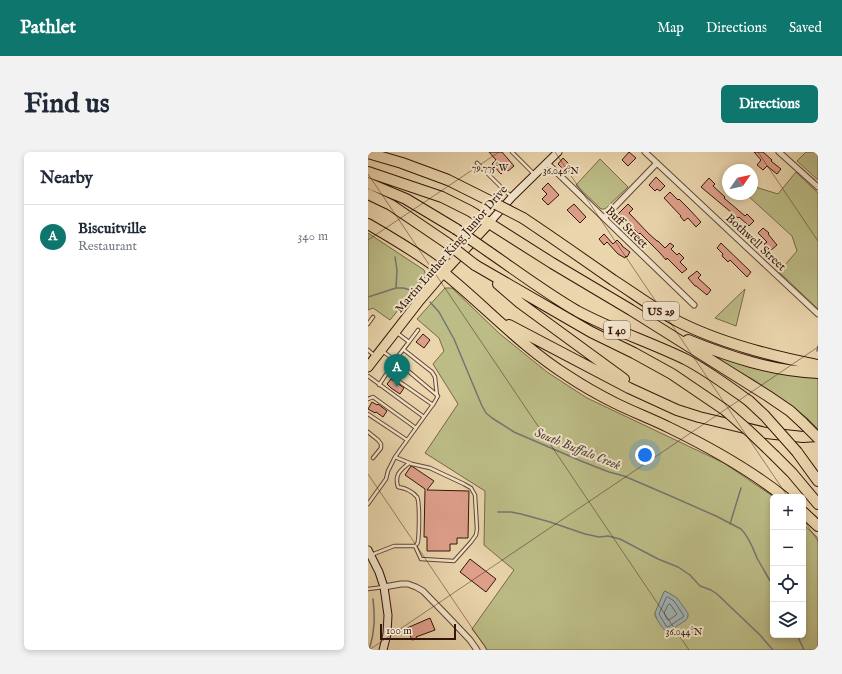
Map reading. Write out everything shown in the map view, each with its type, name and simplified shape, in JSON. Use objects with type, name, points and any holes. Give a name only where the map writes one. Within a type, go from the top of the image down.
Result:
[{"type":"highway","name":"US 29","points":[[368,153],[402,163],[448,180],[523,218],[679,322],[714,337],[743,347],[786,359],[818,365]]},
{"type":"highway","points":[[368,172],[442,197],[490,222],[552,263],[631,310],[768,396],[790,411],[818,437]]},
{"type":"highway","name":"I 40","points":[[368,183],[406,199],[456,229],[577,311],[685,360],[713,375],[749,401],[769,420],[797,452],[818,481]]},
{"type":"highway","name":"I 40","points":[[368,194],[391,205],[447,243],[475,265],[591,332],[672,374],[725,410],[750,431],[792,473],[818,504]]},
{"type":"highway","name":"Martin Luther King Junior Drive","points":[[373,359],[443,273],[490,222]]},
{"type":"highway","points":[[368,224],[443,273],[532,350],[569,377],[615,403],[670,428],[730,459],[754,474],[780,494]]},
{"type":"highway","points":[[475,265],[520,303],[621,377],[654,399]]},
{"type":"highway","points":[[631,310],[679,337],[712,350],[777,369],[818,373]]},
{"type":"highway","points":[[489,313],[629,388],[677,410],[699,417],[766,433],[818,437]]},
{"type":"highway","points":[[806,515],[818,526]]},
{"type":"main road","name":"Martin Luther King Junior Drive","points":[[490,222],[512,197],[558,152]]},
{"type":"main road","points":[[369,552],[379,572],[384,587],[388,615],[384,650]]},
{"type":"street","name":"Bothwell Street","points":[[645,152],[818,314]]},
{"type":"street","points":[[779,152],[818,187]]},
{"type":"street","name":"Buff Street","points":[[547,163],[694,305]]},
{"type":"street","points":[[604,218],[657,163]]},
{"type":"street","points":[[384,587],[401,584],[416,586],[423,591],[477,650]]},
{"type":"lane","points":[[512,152],[535,175]]},
{"type":"lane","points":[[477,163],[512,197]]},
{"type":"lane","points":[[368,324],[373,317]]},
{"type":"lane","points":[[395,360],[418,330]]},
{"type":"lane","points":[[395,332],[410,342]]},
{"type":"lane","points":[[368,350],[373,359],[395,360],[438,396]]},
{"type":"lane","points":[[368,504],[386,479],[395,457],[438,396],[434,377],[430,369],[404,350]]},
{"type":"lane","points":[[380,385],[387,373],[433,405]]},
{"type":"lane","points":[[368,376],[424,417]]},
{"type":"lane","points":[[368,399],[373,397],[416,428]]},
{"type":"lane","points":[[368,414],[407,440]]},
{"type":"lane","points":[[368,432],[381,444],[381,448],[373,458]]},
{"type":"lane","points":[[395,457],[409,463],[430,468],[464,484],[470,488],[475,495],[478,529],[472,542],[454,561],[421,559],[415,546]]},
{"type":"lane","points":[[409,463],[398,474],[396,481],[398,487],[406,488],[417,498],[419,528],[418,542],[415,546]]},
{"type":"lane","points":[[369,552],[394,546],[415,546]]},
{"type":"lane","points":[[368,589],[384,587]]},
{"type":"green space","points":[[806,152],[818,152],[818,180],[797,161]]},
{"type":"green space","points":[[600,159],[628,187],[605,209],[601,209],[576,185]]},
{"type":"green space","points":[[796,172],[818,193],[818,309],[779,272],[797,251],[792,236],[753,200],[758,200],[758,188],[778,194]]},
{"type":"green space","points":[[368,233],[424,270],[426,276],[390,320],[373,308],[368,310]]},
{"type":"green space","points":[[445,288],[452,288],[500,334],[547,372],[587,398],[724,463],[770,494],[770,638],[806,638],[806,527],[818,538],[818,650],[487,650],[472,629],[514,570],[484,545],[485,491],[425,453],[458,404],[433,364],[444,351],[439,338],[417,319]],"holes":[[[665,591],[677,598],[688,616],[686,620],[672,630],[666,632],[655,616]]]},
{"type":"green space","points":[[745,289],[736,326],[715,318]]},
{"type":"green space","points":[[717,355],[818,378],[818,429],[807,418],[776,395],[754,380],[715,358]]},
{"type":"water","points":[[665,591],[677,598],[688,613],[686,620],[668,632],[660,624],[655,613]]},
{"type":"building","points":[[489,152],[502,152],[514,166],[508,171],[506,169],[501,174],[492,164],[496,160]]},
{"type":"building","points":[[629,152],[636,158],[628,166],[622,160]]},
{"type":"building","points":[[754,152],[763,152],[781,169],[777,174],[767,166],[763,170],[758,166],[761,160]]},
{"type":"building","points":[[563,158],[572,167],[567,173],[558,164]]},
{"type":"building","points":[[656,177],[665,186],[660,191],[657,189],[655,191],[649,185]]},
{"type":"building","points":[[709,178],[715,184],[713,186],[722,194],[722,200],[726,200],[745,216],[747,214],[754,221],[749,226],[701,187]]},
{"type":"building","points":[[548,183],[559,195],[548,205],[542,199],[547,194],[542,189]]},
{"type":"building","points":[[670,192],[678,200],[679,199],[701,222],[696,227],[688,218],[684,221],[664,198]]},
{"type":"building","points":[[574,204],[586,217],[580,223],[567,210]]},
{"type":"building","points":[[628,204],[633,209],[629,213],[649,234],[665,248],[670,243],[674,246],[671,249],[677,255],[679,253],[684,258],[680,262],[687,269],[682,273],[667,258],[666,260],[640,233],[639,234],[624,219],[623,220],[617,215]]},
{"type":"building","points":[[763,228],[769,233],[768,234],[777,245],[770,251],[764,244],[767,242],[758,233]]},
{"type":"building","points":[[604,234],[613,244],[617,240],[630,252],[627,257],[626,256],[625,258],[618,254],[607,242],[604,245],[599,239]]},
{"type":"building","points":[[721,243],[751,272],[747,277],[730,260],[728,262],[722,256],[723,254],[717,248]]},
{"type":"building","points":[[697,271],[701,275],[698,278],[711,290],[707,295],[695,286],[688,278]]},
{"type":"building","points":[[423,334],[430,340],[424,348],[416,342]]},
{"type":"building","points":[[391,379],[404,388],[400,394],[387,384]]},
{"type":"building","points":[[372,402],[377,405],[378,404],[387,411],[383,417],[368,409]]},
{"type":"building","points":[[411,466],[434,481],[427,490],[469,491],[468,538],[457,538],[457,544],[450,544],[450,551],[427,551],[427,537],[424,537],[425,489],[405,475]]},
{"type":"building","points":[[470,559],[496,579],[486,592],[460,572]]},
{"type":"building","points":[[430,618],[435,630],[412,640],[407,628]]},
{"type":"waterway","points":[[395,257],[397,270],[396,288]]},
{"type":"waterway","name":"South Buffalo Creek","points":[[368,297],[396,288],[414,291]]},
{"type":"waterway","name":"South Buffalo Creek","points":[[430,302],[439,312],[454,339],[482,406],[486,413],[492,418],[514,432],[581,461],[624,476],[716,516],[741,529],[749,539],[757,558],[770,581]]},
{"type":"waterway","points":[[817,351],[818,346]]},
{"type":"waterway","points":[[730,524],[741,488]]},
{"type":"waterway","points":[[498,512],[521,514],[585,534],[599,537],[608,536],[620,539],[658,559],[678,567],[690,575],[700,586],[717,594],[760,635],[773,650]]},
{"type":"waterway","points":[[369,650],[374,624],[373,599]]},
{"type":"waterway","name":"South Buffalo Creek","points":[[798,638],[804,650]]},
{"type":"place","name":"Biscuitville","points":[[397,387]]}]
